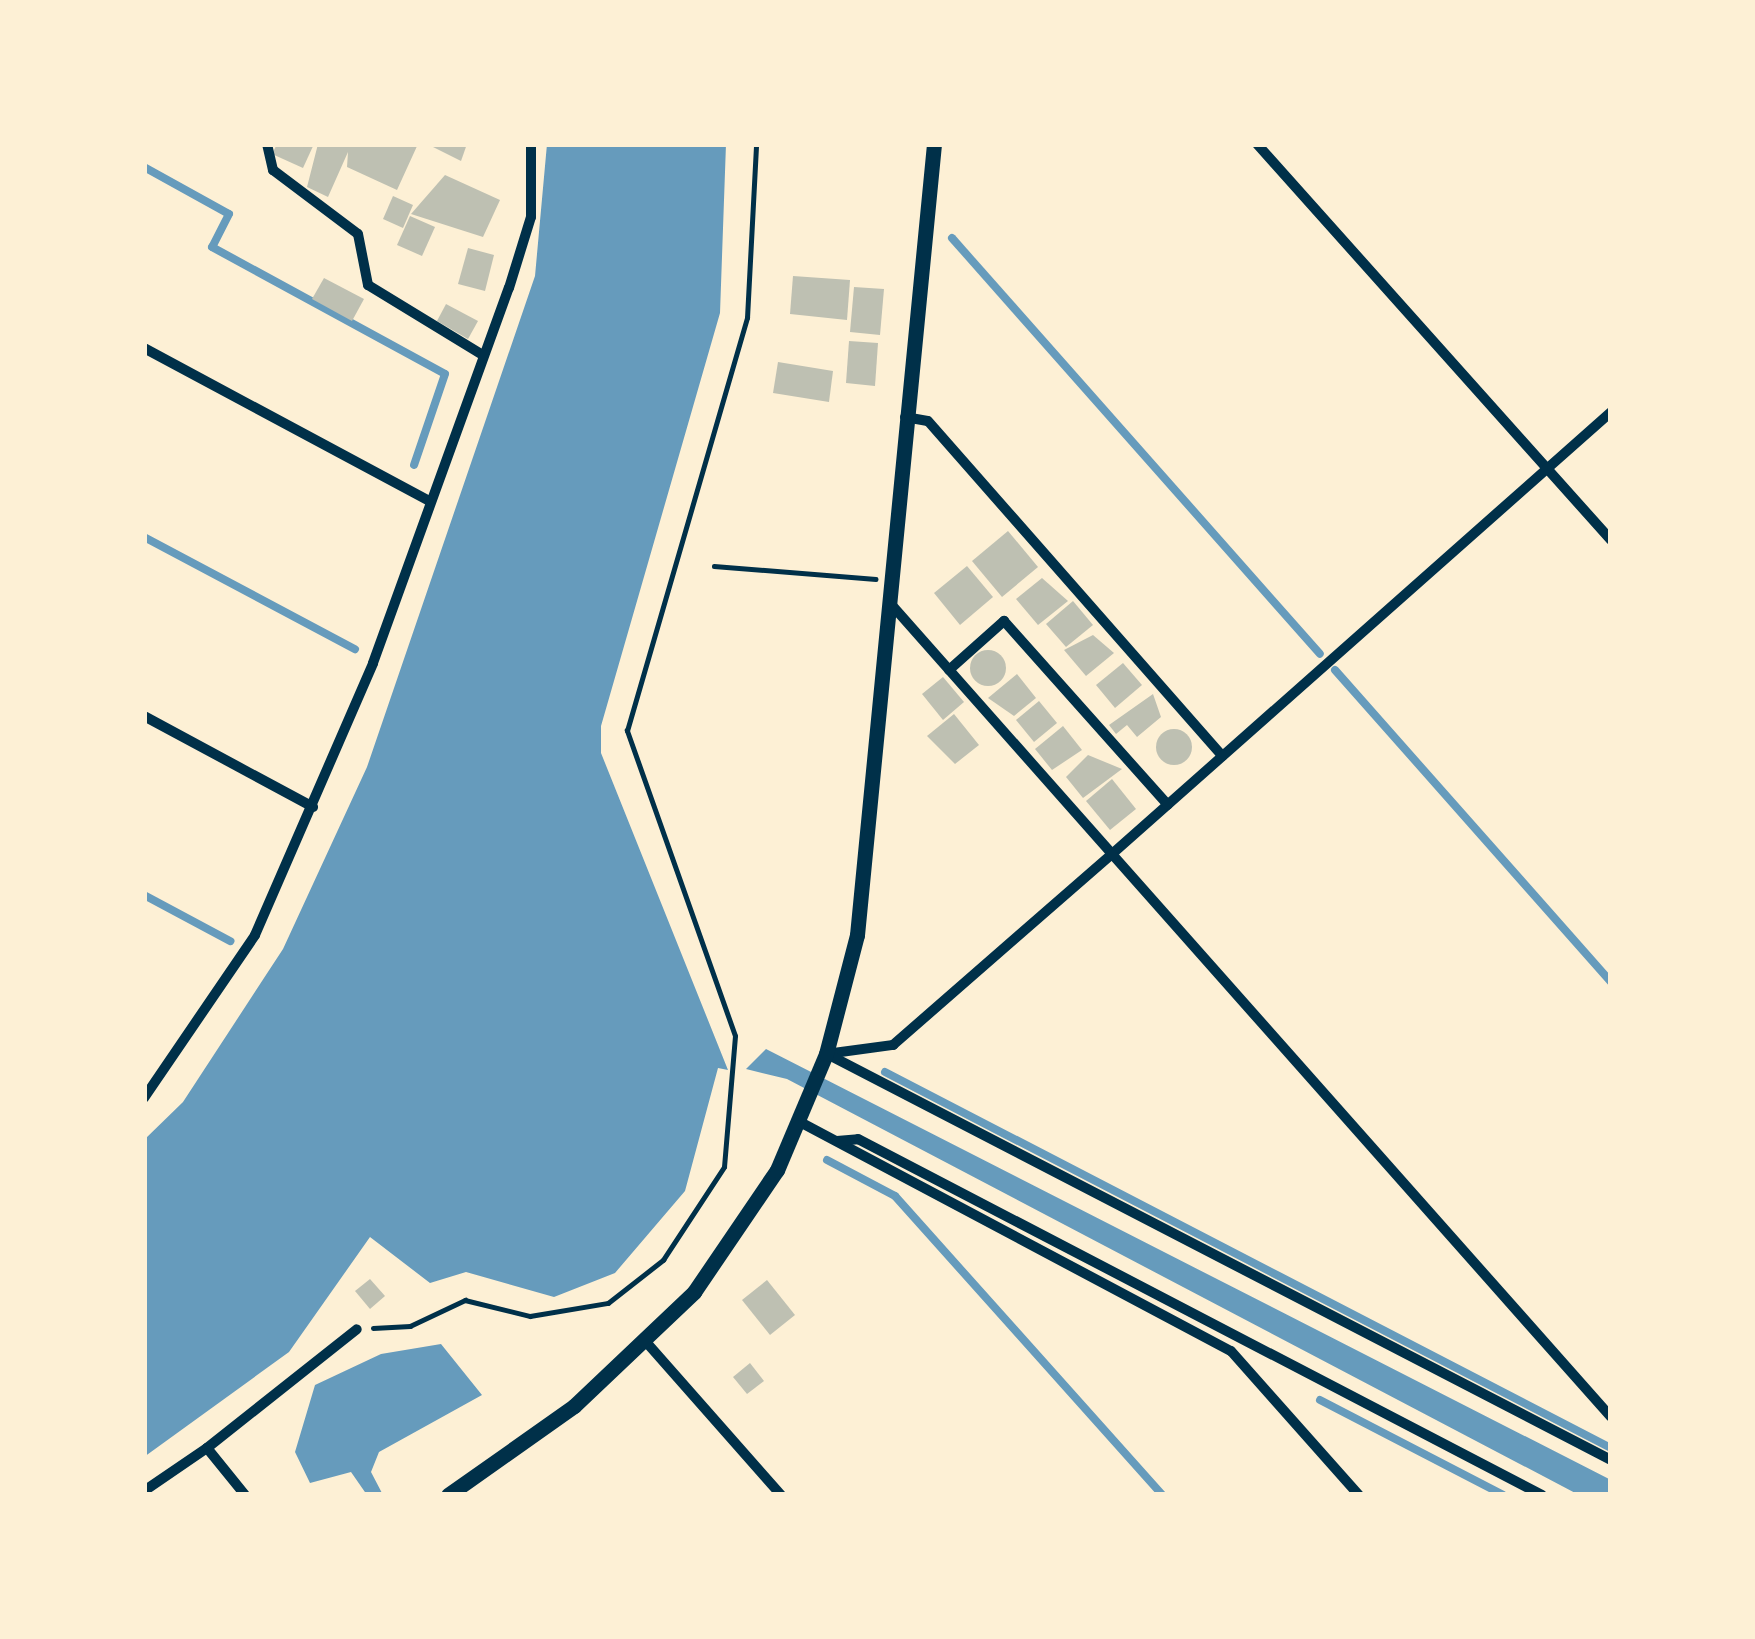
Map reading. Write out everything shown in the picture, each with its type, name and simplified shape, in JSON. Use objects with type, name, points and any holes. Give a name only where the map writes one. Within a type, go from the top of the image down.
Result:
[{"type":"main road","points":[[448,1495],[646,1343],[735,1237],[800,1122],[824,1058],[857,935],[934,144]]},
{"type":"street","points":[[267,144],[273,170],[358,234],[368,285],[481,354]]},
{"type":"street","points":[[144,1098],[255,935],[313,807],[531,218],[531,144]]},
{"type":"street","points":[[1257,144],[1611,540]]},
{"type":"street","points":[[144,348],[429,501]]},
{"type":"street","points":[[824,1058],[893,1045],[1611,412]]},
{"type":"street","points":[[905,417],[928,421],[1222,756]]},
{"type":"street","points":[[888,601],[1611,1417]]},
{"type":"street","points":[[949,670],[1004,621],[1168,805]]},
{"type":"street","points":[[144,716],[313,807]]},
{"type":"street","points":[[824,1058],[1611,1460]]},
{"type":"street","points":[[144,1073],[158,1081]]},
{"type":"street","points":[[800,1122],[1231,1351],[1359,1495]]},
{"type":"street","points":[[837,1142],[858,1139],[1543,1495]]},
{"type":"street","points":[[144,1491],[207,1448],[357,1330]]},
{"type":"street","points":[[646,1343],[781,1495]]},
{"type":"street","points":[[207,1448],[245,1495]]},
{"type":"path","points":[[357,1330],[410,1326],[465,1300],[530,1316],[608,1303],[663,1260],[724,1167],[736,1036],[627,731],[748,318],[756,144]]},
{"type":"path","points":[[713,566],[890,580]]},
{"type":"water","points":[[547,144],[726,144],[720,313],[601,726],[601,753],[728,1070],[718,1068],[685,1191],[615,1273],[554,1297],[466,1272],[430,1283],[370,1237],[289,1352],[144,1457],[144,1140],[183,1102],[283,949],[367,767],[535,276]]},
{"type":"water","points":[[766,1049],[1611,1480],[1611,1495],[1579,1495],[787,1079],[746,1069]]},
{"type":"water","points":[[441,1344],[482,1395],[379,1452],[371,1472],[383,1495],[367,1495],[351,1472],[310,1483],[295,1452],[315,1385],[381,1354]]},
{"type":"building","points":[[277,144],[314,144],[303,168],[272,154]]},
{"type":"building","points":[[318,144],[418,144],[397,190],[347,167],[348,152],[328,197],[307,187]]},
{"type":"building","points":[[427,144],[467,144],[461,161]]},
{"type":"building","points":[[445,175],[500,200],[483,237],[411,214]]},
{"type":"building","points":[[393,196],[413,205],[403,228],[383,219]]},
{"type":"building","points":[[410,216],[435,227],[422,256],[397,245]]},
{"type":"building","points":[[468,248],[494,255],[485,291],[458,284]]},
{"type":"building","points":[[793,276],[850,280],[847,320],[790,314]]},
{"type":"building","points":[[324,278],[364,299],[352,321],[312,299]]},
{"type":"building","points":[[854,287],[884,289],[880,335],[850,332]]},
{"type":"building","points":[[446,304],[478,321],[468,339],[437,321]]},
{"type":"building","points":[[849,341],[878,343],[875,386],[846,383]]},
{"type":"building","points":[[778,362],[833,371],[829,402],[773,393]]},
{"type":"building","points":[[1008,531],[1038,567],[1002,597],[972,561]]},
{"type":"building","points":[[967,566],[993,597],[960,625],[934,593]]},
{"type":"building","points":[[1042,578],[1068,601],[1038,625],[1016,599]]},
{"type":"building","points":[[1073,601],[1093,625],[1066,647],[1046,624]]},
{"type":"building","points":[[1093,635],[1114,653],[1086,676],[1064,650]]},
{"type":"building","points":[[988,650],[1001,655],[1006,668],[1001,681],[988,686],[975,681],[970,668],[975,655]]},
{"type":"building","points":[[1123,663],[1142,685],[1115,708],[1096,685]]},
{"type":"building","points":[[1017,674],[1036,698],[1014,716],[988,698]]},
{"type":"building","points":[[943,677],[964,702],[943,720],[922,694]]},
{"type":"building","points":[[1153,694],[1161,717],[1137,737],[1127,725],[1116,734],[1109,725]]},
{"type":"building","points":[[1039,701],[1057,723],[1034,742],[1016,720]]},
{"type":"building","points":[[954,714],[979,745],[955,764],[927,736]]},
{"type":"building","points":[[1063,726],[1082,750],[1052,770],[1035,749]]},
{"type":"building","points":[[1174,729],[1187,734],[1192,747],[1187,760],[1174,765],[1161,760],[1156,747],[1161,734]]},
{"type":"building","points":[[1088,755],[1122,769],[1083,798],[1066,777]]},
{"type":"building","points":[[1112,779],[1136,809],[1110,830],[1086,801]]},
{"type":"building","points":[[370,1279],[385,1296],[370,1309],[355,1291]]},
{"type":"building","points":[[767,1280],[795,1315],[770,1335],[742,1300]]},
{"type":"building","points":[[750,1363],[764,1381],[747,1394],[733,1377]]},
{"type":"waterway","points":[[144,167],[229,214],[212,247],[445,374],[414,465]]},
{"type":"waterway","points":[[952,238],[1320,654]]},
{"type":"waterway","points":[[144,537],[355,649]]},
{"type":"waterway","points":[[1335,670],[1611,982]]},
{"type":"waterway","points":[[144,895],[230,941]]},
{"type":"waterway","points":[[885,1072],[1611,1448]]},
{"type":"waterway","points":[[827,1160],[895,1196],[1162,1495]]},
{"type":"waterway","points":[[1320,1400],[1503,1495]]}]
